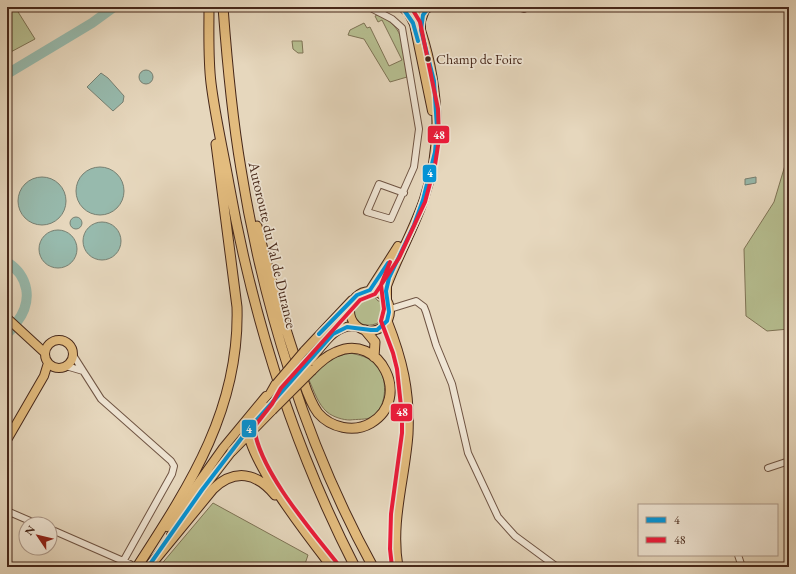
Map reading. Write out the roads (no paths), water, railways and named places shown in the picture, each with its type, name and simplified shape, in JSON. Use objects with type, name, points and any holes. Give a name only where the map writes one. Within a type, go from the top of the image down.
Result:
[{"type":"highway","name":"Autoroute du Val de Durance","points":[[209,7],[211,83],[240,243],[267,350],[309,467],[355,567]]},
{"type":"highway","name":"Autoroute du Val de Durance","points":[[224,7],[233,111],[249,213],[260,266],[277,330],[314,438],[339,496],[373,567]]},
{"type":"highway","points":[[135,566],[178,504],[206,452],[222,411],[232,371],[237,331],[237,307],[232,259],[219,176],[211,83]]},
{"type":"highway","points":[[232,451],[269,403],[310,366],[342,350],[360,350],[374,357],[385,370],[390,382],[390,396],[384,410],[373,421],[358,428],[343,427],[324,418],[316,409],[305,385],[278,303],[255,215],[233,111]]},
{"type":"highway","points":[[387,321],[399,351],[407,396],[408,433],[396,527],[398,567]]},
{"type":"highway","points":[[361,329],[374,342],[374,357]]},
{"type":"highway","points":[[269,403],[276,384]]},
{"type":"highway","points":[[247,433],[254,451],[266,473],[302,528]]},
{"type":"highway","points":[[148,567],[213,489],[229,477],[247,476],[260,481],[273,493],[332,567]]},
{"type":"main road","points":[[310,366],[337,331],[345,327],[378,329],[387,321],[389,305],[387,286],[424,200],[434,164],[437,137],[436,92],[421,30],[421,21],[425,10],[405,10]]},
{"type":"main road","points":[[370,290],[394,255],[419,200],[429,164],[433,139],[432,110],[414,24],[405,10]]},
{"type":"main road","points":[[276,384],[304,351],[353,299],[363,292],[370,290],[380,293],[389,305]]},
{"type":"main road","points":[[353,299],[350,311],[351,317],[361,329]]},
{"type":"main road","points":[[7,318],[32,339],[45,353],[48,363],[44,376],[7,440]]},
{"type":"main road","points":[[32,339],[50,343],[57,340],[64,341],[71,347],[73,356],[66,366],[57,368],[44,376]]},
{"type":"main road","points":[[45,353],[50,343]]},
{"type":"main road","points":[[48,363],[57,368]]},
{"type":"main road","points":[[135,566],[223,448],[269,403]]},
{"type":"main road","points":[[148,567],[202,490],[232,451]]},
{"type":"street","points":[[369,7],[392,18],[402,28],[419,129],[414,167],[404,193],[391,219],[366,212],[379,184],[404,193]]},
{"type":"street","points":[[518,7],[524,9],[525,7]]},
{"type":"street","points":[[389,305],[416,301],[424,307],[436,345],[452,384],[468,453],[498,517],[515,536],[557,567]]},
{"type":"street","points":[[73,356],[101,398],[171,461],[174,466],[172,474],[120,567]]},
{"type":"street","points":[[66,366],[83,371]]},
{"type":"street","points":[[768,468],[789,460]]},
{"type":"street","points":[[7,511],[19,516]]},
{"type":"street","points":[[58,533],[124,560],[135,566]]},
{"type":"street","points":[[738,556],[742,567]]},
{"type":"waterway","points":[[7,74],[92,23],[114,7]]},
{"type":"waterway","points":[[7,262],[20,274],[24,282],[27,297],[22,314],[13,328],[7,333]]},
{"type":"place","name":"Champ de Foire","points":[[428,59]]}]
